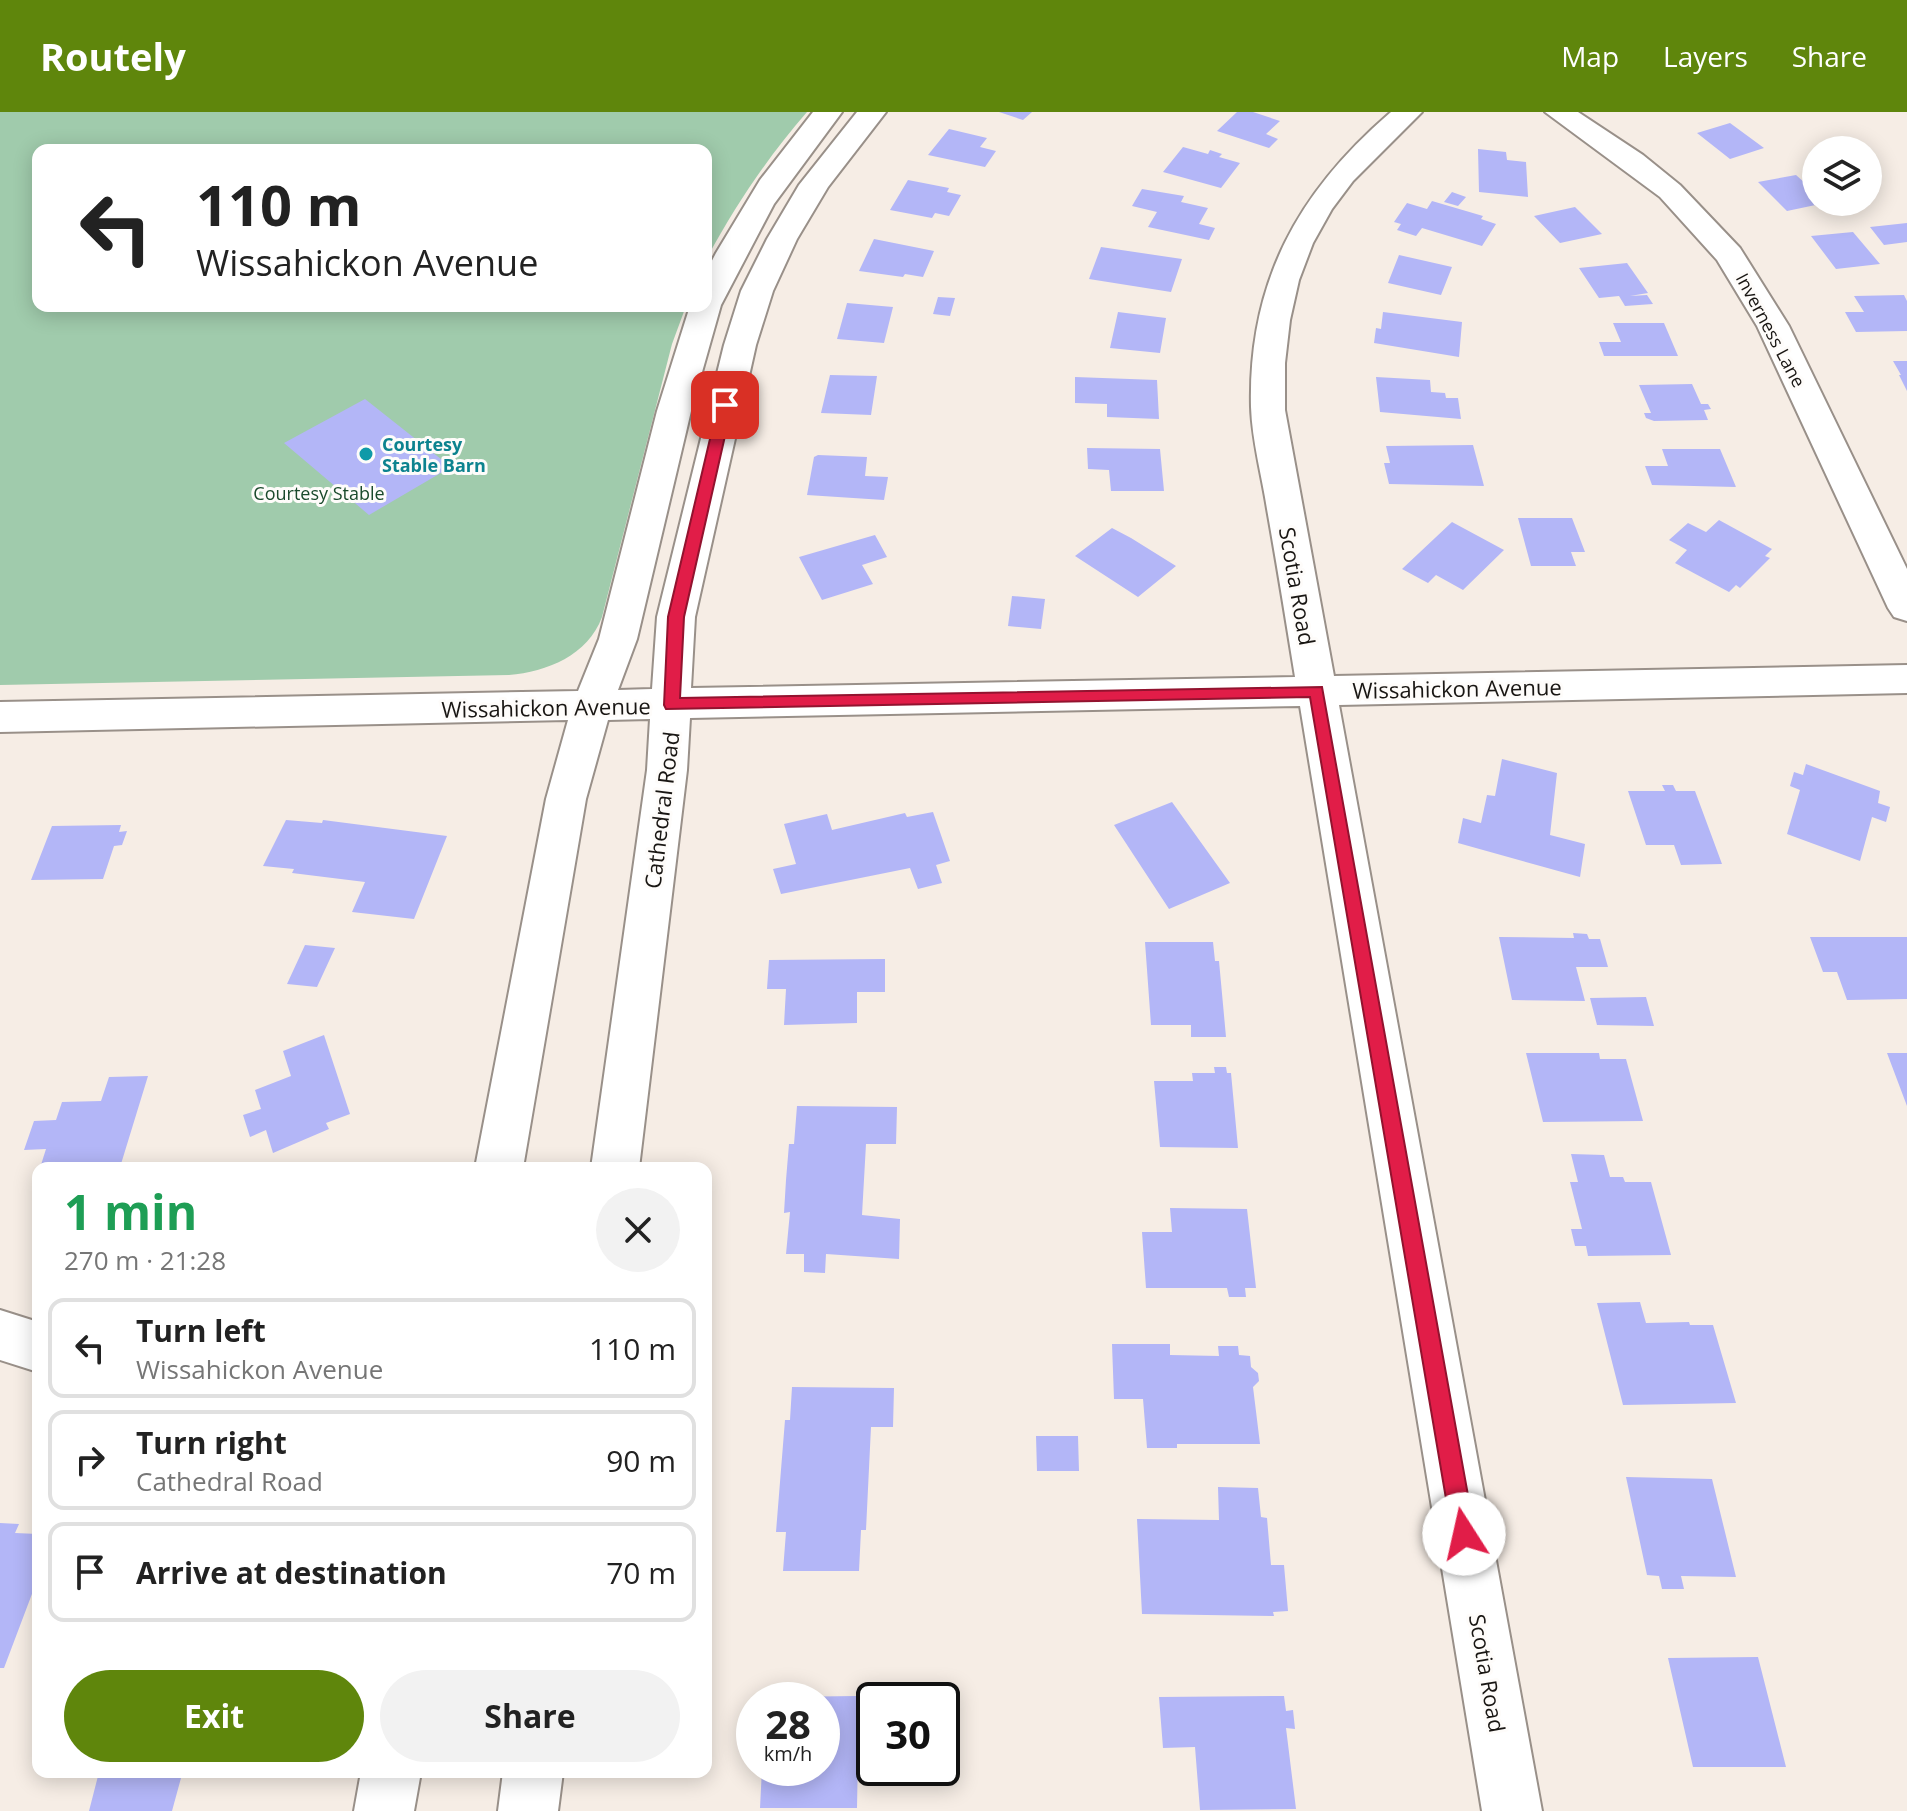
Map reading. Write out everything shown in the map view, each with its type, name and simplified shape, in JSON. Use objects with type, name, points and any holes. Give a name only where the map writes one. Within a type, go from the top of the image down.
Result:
[{"type":"street","points":[[712,292],[756,206],[788,159],[828,112]]},
{"type":"street","name":"Cathedral Road","points":[[616,1162],[667,770],[676,617],[740,345],[757,291],[782,239],[814,185],[872,112]]},
{"type":"street","name":"Scotia Road","points":[[1408,112],[1357,157],[1311,215],[1292,250],[1279,288],[1271,326],[1266,366],[1268,410],[1512,1811]]},
{"type":"street","name":"Inverness Lane","points":[[1559,112],[1596,135],[1670,191],[1729,255],[1773,326],[1907,608]]},
{"type":"street","points":[[500,1162],[566,799],[592,706],[618,639],[674,411],[704,312]]},
{"type":"street","name":"Wissahickon Avenue","points":[[0,717],[1907,679]]},
{"type":"street","points":[[0,1332],[32,1322]]},
{"type":"street","points":[[0,1332],[32,1345]]},
{"type":"street","points":[[384,1811],[390,1778]]},
{"type":"street","points":[[528,1811],[532,1778]]},
{"type":"green space","name":"Courtesy Stable","points":[[0,112],[807,112],[752,183],[712,249],[712,144],[32,144],[32,312],[684,312],[672,344],[602,617],[587,642],[564,659],[538,670],[509,675],[0,685]]},
{"type":"building","points":[[999,112],[1032,112],[1023,120]]},
{"type":"building","points":[[1237,112],[1253,112],[1280,121],[1266,134],[1278,139],[1269,148],[1217,131]]},
{"type":"building","points":[[1730,123],[1764,148],[1730,159],[1697,133]]},
{"type":"building","points":[[949,129],[987,138],[980,147],[996,151],[985,167],[928,155]]},
{"type":"building","points":[[1183,147],[1208,154],[1210,150],[1222,154],[1219,157],[1240,163],[1221,188],[1163,172]]},
{"type":"building","points":[[1478,149],[1506,152],[1507,160],[1526,162],[1528,197],[1479,192]]},
{"type":"building","points":[[1796,175],[1802,180],[1802,208],[1787,211],[1758,182]]},
{"type":"building","points":[[908,180],[949,188],[947,192],[961,195],[949,216],[935,213],[932,218],[890,210]]},
{"type":"building","points":[[1142,189],[1184,196],[1181,202],[1208,208],[1199,224],[1215,228],[1209,240],[1148,227],[1157,212],[1132,206]]},
{"type":"building","points":[[1452,192],[1466,197],[1458,206],[1444,202]]},
{"type":"building","points":[[1432,201],[1483,216],[1481,219],[1496,224],[1482,246],[1422,228],[1416,236],[1397,230],[1401,224],[1394,222],[1407,203],[1427,209]]},
{"type":"building","points":[[1575,207],[1602,234],[1560,243],[1534,216]]},
{"type":"building","points":[[1907,223],[1907,242],[1884,245],[1870,227]]},
{"type":"building","points":[[1853,232],[1880,264],[1836,269],[1811,236]]},
{"type":"building","points":[[874,239],[934,251],[923,277],[859,271]]},
{"type":"building","points":[[1101,247],[1182,259],[1171,292],[1089,279]]},
{"type":"building","points":[[1399,255],[1452,267],[1441,295],[1388,283]]},
{"type":"building","points":[[1627,263],[1648,293],[1630,296],[1647,295],[1653,304],[1625,306],[1619,296],[1599,298],[1579,268]]},
{"type":"building","points":[[1904,295],[1907,301],[1907,331],[1856,332],[1845,312],[1864,312],[1854,296]]},
{"type":"building","points":[[938,297],[955,298],[950,316],[933,314]]},
{"type":"building","points":[[847,303],[893,307],[884,343],[837,339]]},
{"type":"building","points":[[1118,312],[1166,318],[1160,353],[1110,348]]},
{"type":"building","points":[[1383,312],[1462,322],[1459,357],[1374,343],[1376,328],[1381,329]]},
{"type":"building","points":[[1613,323],[1664,323],[1678,356],[1604,356],[1599,342],[1621,342]]},
{"type":"building","points":[[1893,361],[1907,361],[1907,391],[1901,375]]},
{"type":"building","points":[[830,375],[877,376],[871,415],[821,413]]},
{"type":"building","points":[[1075,377],[1157,380],[1159,419],[1107,417],[1107,404],[1075,403]]},
{"type":"building","points":[[1376,377],[1430,380],[1431,392],[1445,393],[1446,398],[1458,398],[1461,419],[1380,412]]},
{"type":"building","points":[[1692,384],[1701,404],[1708,404],[1711,409],[1704,410],[1708,420],[1654,421],[1646,418],[1644,413],[1651,413],[1639,385]]},
{"type":"building","name":"Courtesy Stable Barn","points":[[365,399],[451,467],[369,515],[284,443]]},
{"type":"building","points":[[1473,445],[1484,486],[1389,484],[1384,463],[1390,463],[1386,446]]},
{"type":"building","points":[[1087,448],[1160,449],[1164,491],[1111,491],[1109,470],[1088,469]]},
{"type":"building","points":[[1662,449],[1720,449],[1736,487],[1652,485],[1645,466],[1668,466]]},
{"type":"building","points":[[814,457],[867,457],[865,476],[888,477],[884,500],[807,495]]},
{"type":"building","points":[[1518,518],[1572,518],[1585,552],[1571,552],[1576,566],[1531,566]]},
{"type":"building","points":[[1719,520],[1772,549],[1765,556],[1770,558],[1740,588],[1736,585],[1729,592],[1675,563],[1687,550],[1669,540],[1688,523],[1706,532]]},
{"type":"building","points":[[1452,522],[1504,550],[1463,590],[1436,575],[1428,583],[1402,569]]},
{"type":"building","points":[[1112,528],[1176,566],[1138,597],[1075,556]]},
{"type":"building","points":[[875,535],[887,557],[862,565],[873,584],[822,600],[799,557]]},
{"type":"building","points":[[1012,596],[1045,599],[1041,629],[1008,626]]},
{"type":"building","points":[[1502,759],[1557,773],[1550,835],[1585,844],[1580,877],[1458,843],[1463,818],[1481,823],[1487,795],[1495,796]]},
{"type":"building","points":[[1806,764],[1880,791],[1878,803],[1890,807],[1886,822],[1872,817],[1860,861],[1787,834],[1800,790],[1790,786],[1794,772],[1803,775]]},
{"type":"building","points":[[1662,785],[1673,785],[1676,791],[1695,791],[1722,864],[1681,865],[1674,845],[1646,845],[1628,791],[1665,791]]},
{"type":"building","points":[[1172,802],[1230,883],[1169,909],[1114,825]]},
{"type":"building","points":[[933,812],[950,861],[936,865],[942,883],[918,889],[910,868],[781,894],[773,869],[796,864],[784,824],[827,814],[832,830],[905,813],[907,817]]},
{"type":"building","points":[[286,820],[322,823],[323,820],[447,836],[414,919],[352,912],[365,882],[292,873],[294,869],[263,866]]},
{"type":"building","points":[[121,825],[119,832],[127,831],[122,845],[114,846],[103,879],[31,880],[52,826]]},
{"type":"building","points":[[1573,933],[1600,939],[1608,967],[1576,967],[1585,1001],[1512,1000],[1499,937],[1574,938]]},
{"type":"building","points":[[1810,937],[1907,937],[1907,999],[1847,1000],[1837,972],[1823,972]]},
{"type":"building","points":[[1145,942],[1213,942],[1215,961],[1219,961],[1226,1037],[1191,1037],[1191,1025],[1151,1025]]},
{"type":"building","points":[[305,945],[335,948],[317,987],[287,984]]},
{"type":"building","points":[[885,959],[885,992],[857,992],[857,1023],[784,1025],[786,989],[767,989],[769,960]]},
{"type":"building","points":[[1646,997],[1654,1026],[1597,1025],[1590,998]]},
{"type":"building","points":[[324,1035],[350,1114],[326,1123],[329,1129],[273,1153],[266,1130],[250,1137],[243,1115],[261,1109],[255,1090],[291,1076],[283,1051]]},
{"type":"building","points":[[1526,1053],[1599,1053],[1600,1059],[1626,1059],[1643,1121],[1543,1122]]},
{"type":"building","points":[[1887,1053],[1907,1053],[1907,1106]]},
{"type":"building","points":[[1214,1067],[1226,1067],[1227,1073],[1231,1073],[1238,1148],[1160,1147],[1154,1081],[1193,1081],[1192,1073],[1215,1073]]},
{"type":"building","points":[[148,1076],[122,1162],[42,1162],[46,1149],[24,1150],[34,1121],[56,1120],[62,1102],[101,1101],[109,1077]]},
{"type":"building","points":[[797,1106],[897,1107],[896,1144],[866,1144],[862,1215],[900,1219],[899,1259],[826,1254],[825,1273],[804,1272],[804,1254],[786,1254],[790,1212],[784,1213],[786,1180],[789,1144],[794,1144]]},
{"type":"building","points":[[1571,1154],[1604,1155],[1610,1177],[1623,1177],[1625,1182],[1651,1182],[1671,1255],[1588,1256],[1586,1246],[1575,1246],[1571,1229],[1582,1229],[1570,1182],[1578,1182]]},
{"type":"building","points":[[1170,1208],[1247,1209],[1256,1288],[1245,1288],[1246,1297],[1229,1297],[1227,1288],[1146,1288],[1142,1232],[1172,1232]]},
{"type":"building","points":[[1640,1302],[1646,1323],[1713,1325],[1736,1403],[1623,1405],[1597,1303]]},
{"type":"building","points":[[1112,1344],[1170,1344],[1170,1355],[1219,1356],[1218,1346],[1238,1346],[1239,1355],[1250,1356],[1251,1367],[1258,1373],[1259,1381],[1253,1387],[1260,1444],[1177,1444],[1177,1448],[1147,1448],[1143,1399],[1114,1399]]},
{"type":"building","points":[[792,1387],[894,1388],[893,1427],[871,1427],[866,1530],[861,1530],[859,1571],[783,1571],[786,1532],[776,1532],[785,1420],[790,1420]]},
{"type":"building","points":[[1036,1436],[1078,1436],[1079,1471],[1037,1471]]},
{"type":"building","points":[[1626,1477],[1712,1479],[1736,1577],[1681,1576],[1684,1589],[1662,1589],[1659,1576],[1647,1575]]},
{"type":"building","points":[[1218,1487],[1258,1488],[1261,1517],[1267,1518],[1271,1565],[1284,1565],[1288,1611],[1273,1612],[1274,1616],[1142,1614],[1137,1519],[1219,1520]]},
{"type":"building","points":[[0,1523],[19,1524],[15,1533],[32,1534],[32,1594],[4,1668],[0,1668]]},
{"type":"building","points":[[1758,1657],[1786,1767],[1693,1767],[1668,1658]]},
{"type":"building","points":[[840,1696],[856,1696],[857,1808],[760,1808],[761,1786],[840,1786]]},
{"type":"building","points":[[1284,1696],[1286,1711],[1293,1710],[1295,1729],[1286,1728],[1296,1809],[1200,1810],[1195,1747],[1163,1748],[1159,1697]]},
{"type":"building","points":[[97,1778],[181,1778],[172,1811],[89,1811]]},
{"type":"place","name":"Courtesy Stable Barn","points":[[366,454]]},
{"type":"route","points":[[725,405],[676,617],[672,705],[1317,691],[1464,1534]]}]
